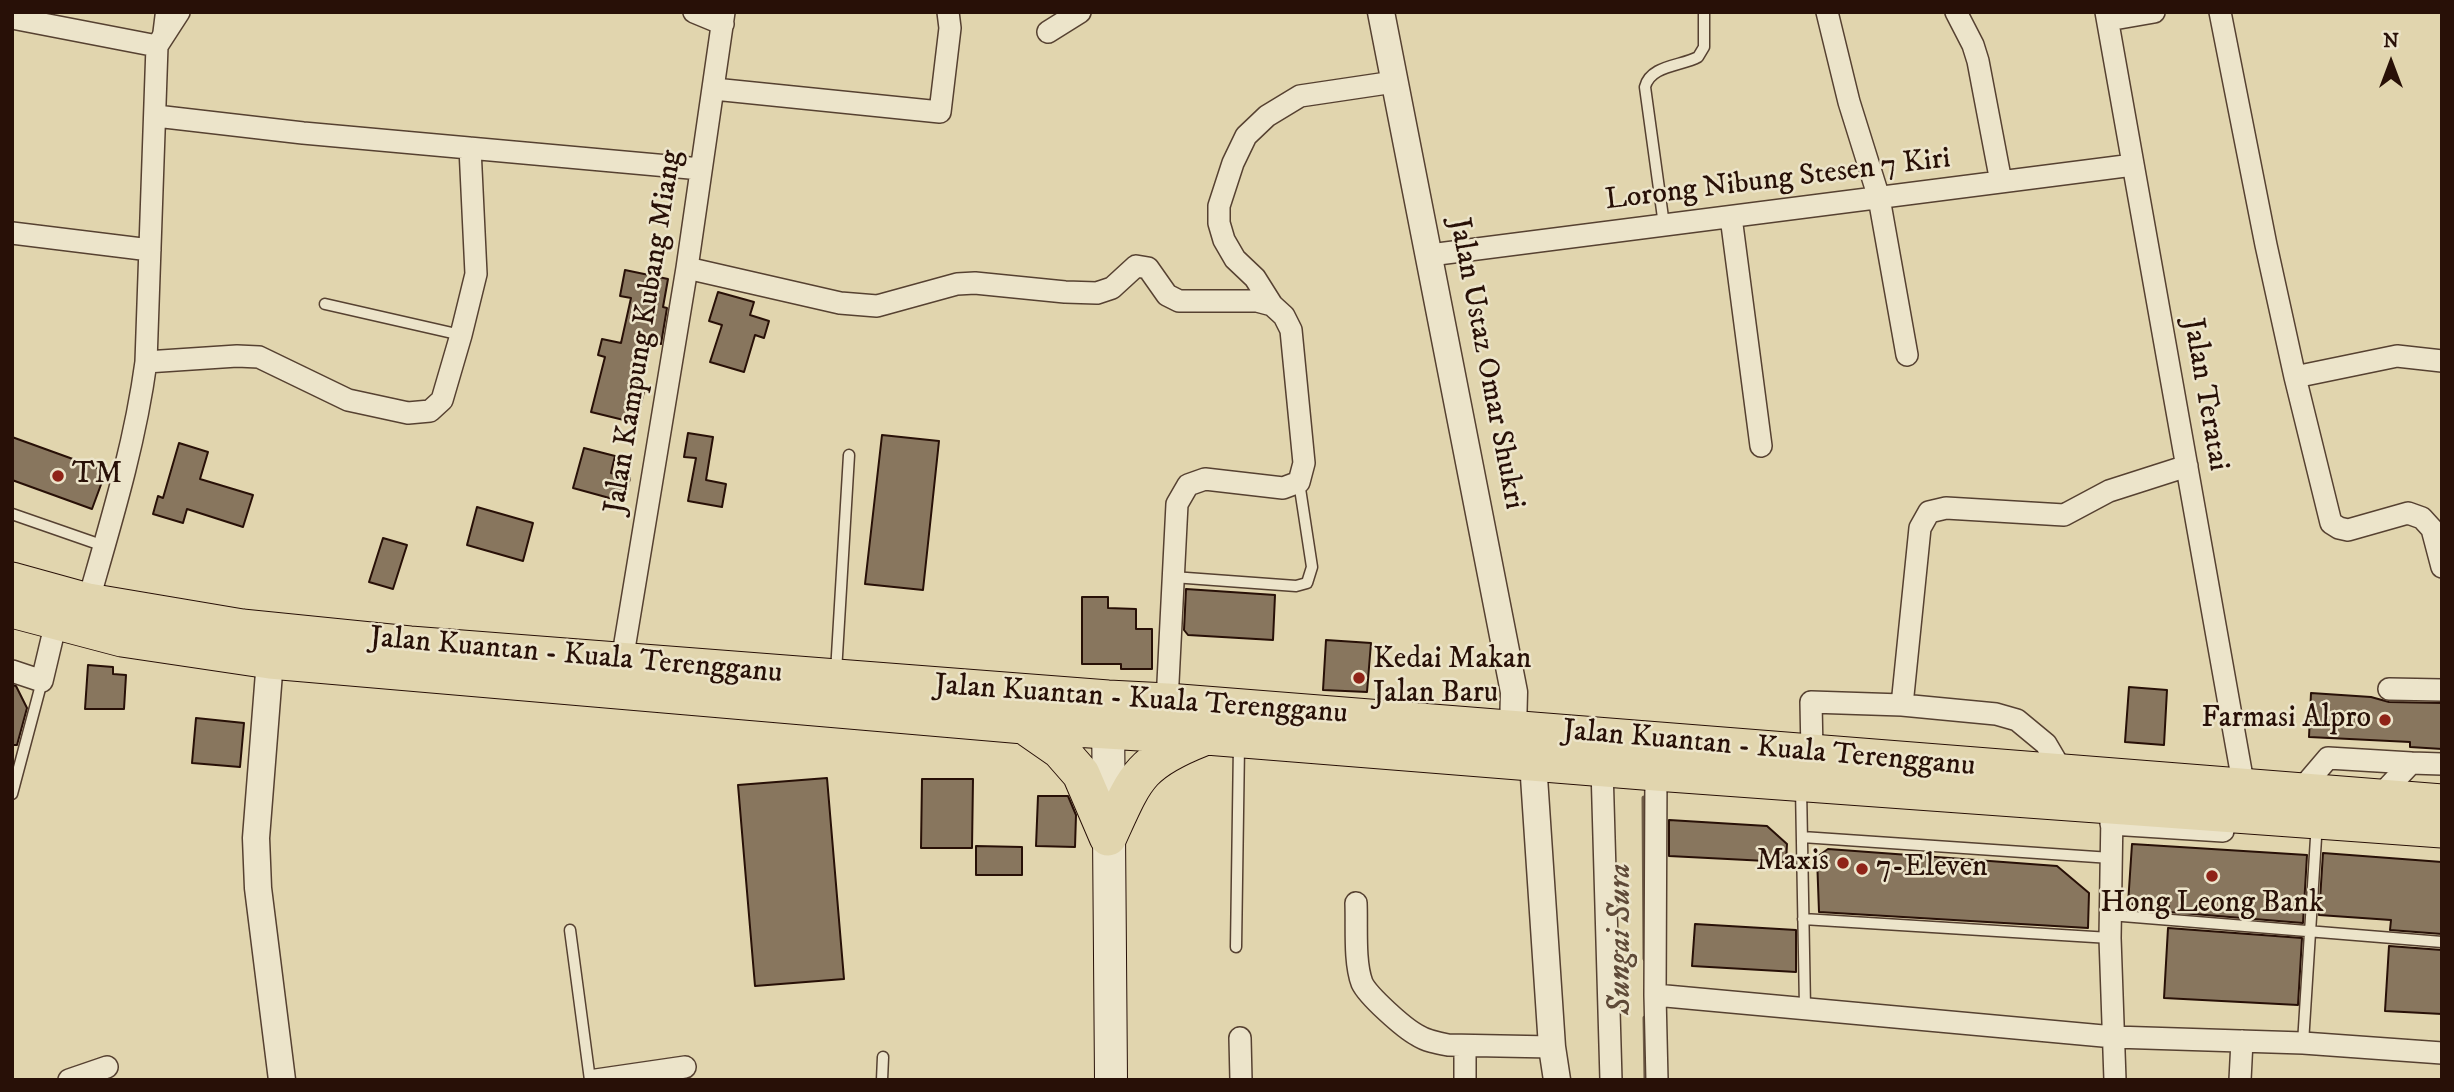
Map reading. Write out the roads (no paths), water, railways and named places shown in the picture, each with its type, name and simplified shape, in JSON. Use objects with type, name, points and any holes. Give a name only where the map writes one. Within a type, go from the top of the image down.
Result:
[{"type":"highway","name":"Jalan Kuantan - Kuala Terengganu","points":[[12,581],[88,602],[161,616],[256,629],[410,645],[835,678],[1108,715],[1222,737],[1657,772],[1806,767],[2063,773],[2442,803]]},
{"type":"highway","name":"Jalan Kuantan - Kuala Terengganu","points":[[12,609],[122,638],[270,660],[1024,725],[1108,715],[1167,702],[1513,730],[1806,767],[2112,815],[2442,829]]},
{"type":"highway","points":[[1024,725],[1060,750],[1081,774],[1108,837]]},
{"type":"highway","points":[[1108,837],[1130,789],[1153,761],[1172,749],[1222,737]]},
{"type":"main road","points":[[1108,715],[1111,1080]]},
{"type":"street","points":[[88,602],[127,468],[140,408],[146,362],[157,46],[178,12]]},
{"type":"street","points":[[695,12],[724,18]]},
{"type":"street","points":[[714,89],[940,112],[950,27],[948,12]]},
{"type":"street","points":[[1048,32],[1080,12]]},
{"type":"street","name":"Jalan Ustaz Omar Shukri","points":[[1381,12],[1514,692],[1513,730]]},
{"type":"street","points":[[1827,12],[1849,102],[1879,198],[1906,355]]},
{"type":"street","points":[[1956,12],[1976,53],[2001,182]]},
{"type":"street","points":[[2107,16],[2154,12]]},
{"type":"street","points":[[2220,12],[2266,245],[2331,523],[2348,530],[2408,513],[2422,518],[2432,529],[2442,567]]},
{"type":"street","name":"Jalan Teratai","points":[[2107,16],[2244,788]]},
{"type":"street","points":[[12,18],[157,46]]},
{"type":"street","name":"Jalan Kampung Kubang Miang","points":[[622,661],[687,268],[724,18]]},
{"type":"street","points":[[1167,702],[1177,504],[1188,485],[1205,479],[1283,488],[1299,482],[1304,463],[1291,330],[1284,316],[1272,305],[1255,278],[1235,259],[1224,240],[1219,223],[1219,205],[1233,163],[1246,136],[1267,116],[1300,96],[1394,82]]},
{"type":"street","points":[[156,116],[303,133],[701,169]]},
{"type":"street","points":[[146,362],[224,356],[259,357],[348,400],[408,413],[430,411],[442,400],[476,274],[470,148]]},
{"type":"street","name":"Lorong Nibung Stesen 7 Kiri","points":[[1430,256],[2133,165]]},
{"type":"street","points":[[1731,217],[1761,446]]},
{"type":"street","points":[[12,233],[150,250]]},
{"type":"street","points":[[687,268],[839,303],[877,306],[966,284],[1097,292],[1112,288],[1136,266],[1148,268],[1167,295],[1179,302],[1257,302],[1272,305]]},
{"type":"street","points":[[2295,377],[2397,356],[2442,361]]},
{"type":"street","points":[[1902,705],[1920,528],[1929,512],[1946,508],[2064,515],[2109,491],[2187,467]]},
{"type":"street","points":[[12,671],[42,681],[56,622]]},
{"type":"street","points":[[270,660],[259,789],[258,888],[282,1080]]},
{"type":"street","points":[[2389,689],[2442,690]]},
{"type":"street","points":[[1806,767],[1811,702],[1902,705],[1996,713],[2017,720],[2046,744],[2063,773]]},
{"type":"street","points":[[2299,792],[2328,758],[2442,764]]},
{"type":"street","points":[[1533,762],[1552,1047],[1557,1080]]},
{"type":"street","points":[[2378,798],[2411,763]]},
{"type":"street","points":[[1602,768],[1611,1080]]},
{"type":"street","points":[[1657,772],[1657,1080]]},
{"type":"street","points":[[2115,1080],[2109,938],[2112,815],[2316,838],[2442,845]]},
{"type":"street","points":[[1356,903],[1359,968],[1363,985],[1415,1035],[1431,1041],[1465,1046],[1552,1047]]},
{"type":"street","points":[[1655,995],[2114,1037],[2303,1043],[2442,1053]]},
{"type":"street","points":[[1240,1038],[1241,1080]]},
{"type":"street","points":[[2240,1080],[2242,1041]]},
{"type":"street","points":[[1465,1046],[1465,1080]]},
{"type":"street","points":[[69,1080],[107,1067]]},
{"type":"street","points":[[596,1080],[685,1067]]},
{"type":"lane","points":[[157,46],[160,12]]},
{"type":"lane","points":[[1664,225],[1646,81],[1660,70],[1698,57],[1703,47],[1703,12]]},
{"type":"lane","points":[[325,304],[461,335]]},
{"type":"lane","points":[[835,678],[849,455]]},
{"type":"lane","points":[[1173,577],[1296,586],[1307,583],[1312,567],[1299,482]]},
{"type":"lane","points":[[12,514],[104,546]]},
{"type":"lane","points":[[12,794],[16,769],[42,681]]},
{"type":"lane","points":[[1222,737],[1236,947]]},
{"type":"lane","points":[[1805,1009],[1802,837],[1806,767]]},
{"type":"lane","points":[[1802,837],[2111,858]]},
{"type":"lane","points":[[2303,1043],[2316,838]]},
{"type":"lane","points":[[2110,915],[2442,942]]},
{"type":"lane","points":[[1804,919],[2109,938]]},
{"type":"lane","points":[[570,930],[590,1080]]},
{"type":"lane","points":[[882,1080],[883,1057]]},
{"type":"waterway","name":"Sungai Sura","points":[[1644,798],[1645,959]]},
{"type":"waterway","name":"Sungai Sura","points":[[1645,1018],[1646,1080]]},
{"type":"place","name":"TM","points":[[58,476]]},
{"type":"place","name":"Kedai Makan Jalan Baru","points":[[1359,678]]},
{"type":"place","name":"Farmasi Alpro","points":[[2385,720]]},
{"type":"place","name":"Maxis","points":[[1843,863]]},
{"type":"place","name":"7-Eleven","points":[[1862,869]]},
{"type":"place","name":"Hong Leong Bank","points":[[2212,876]]}]
